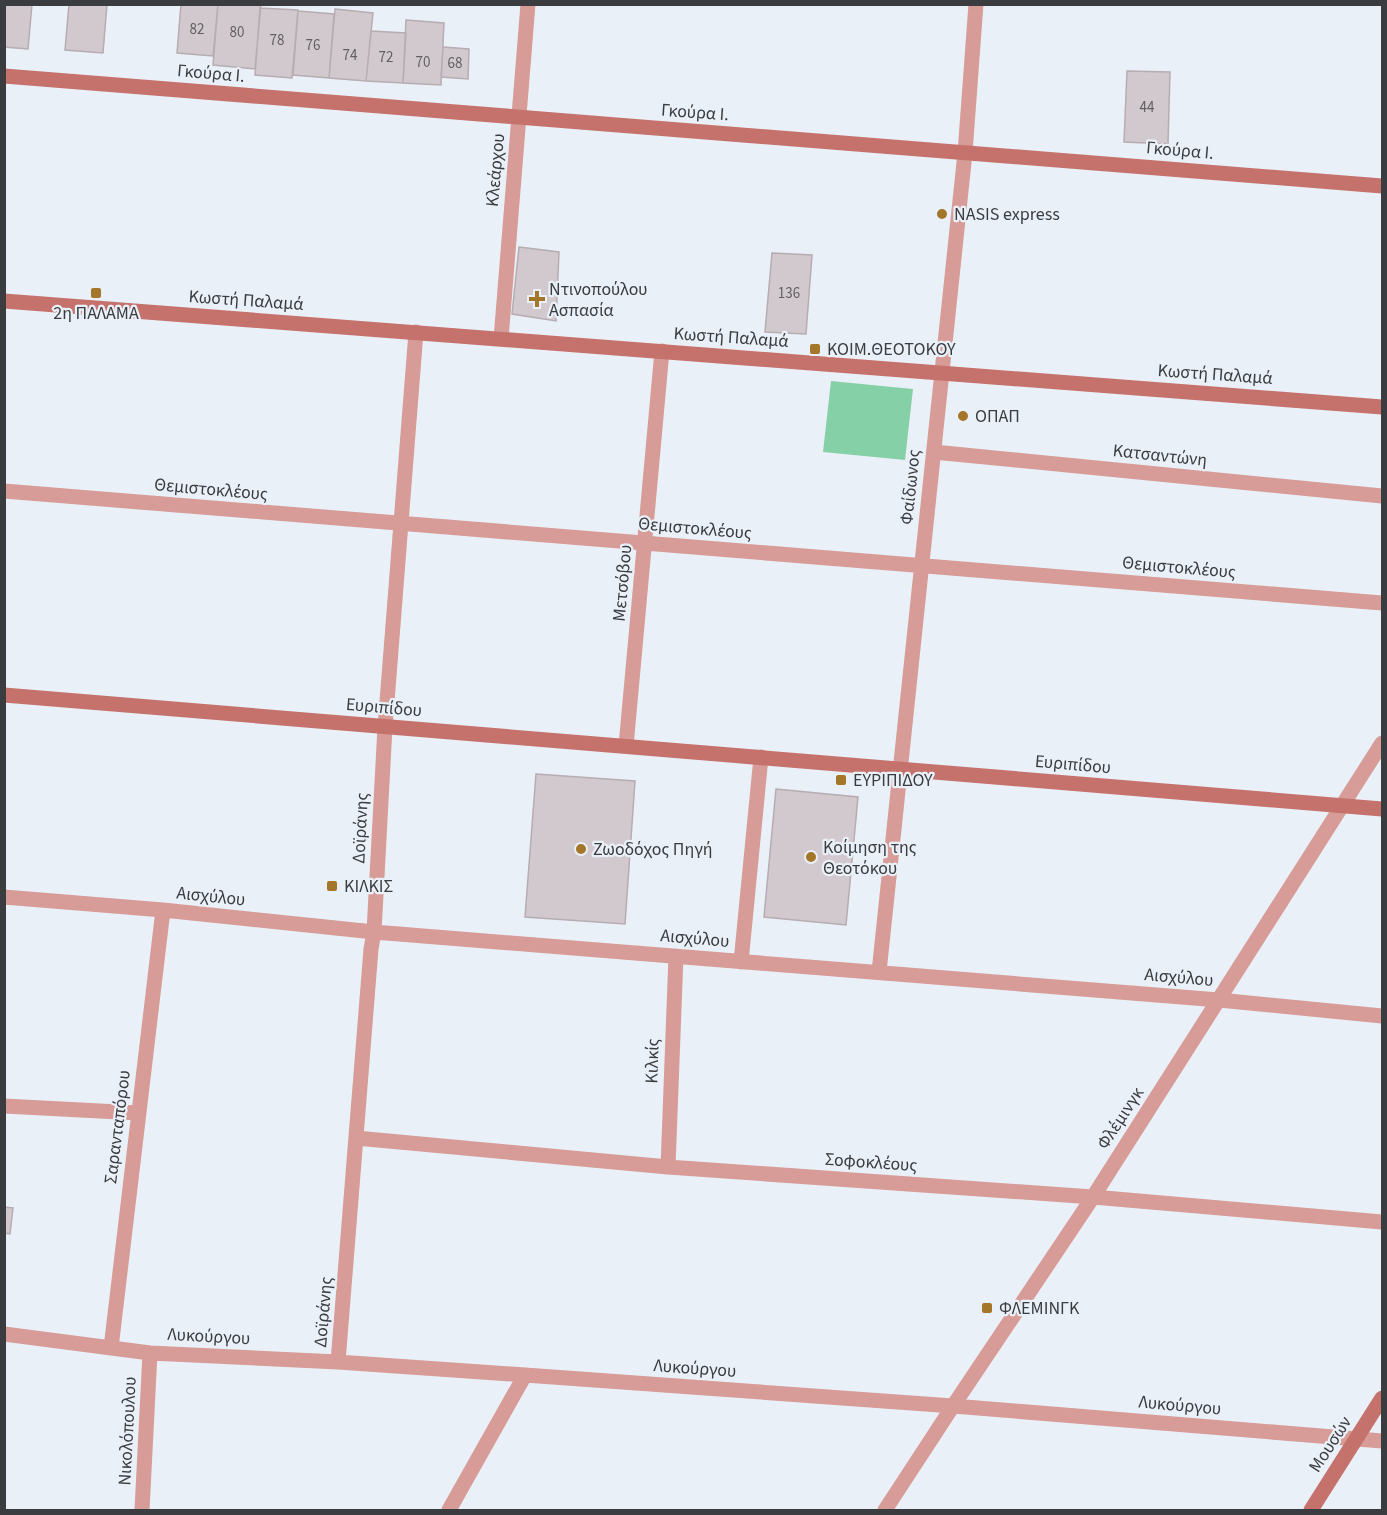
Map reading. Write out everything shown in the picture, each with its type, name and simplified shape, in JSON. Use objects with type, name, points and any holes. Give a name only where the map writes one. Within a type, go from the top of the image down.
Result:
[{"type":"street","name":"Κλεάρχου","points":[[501,339],[528,4]]},
{"type":"street","name":"Φαίδωνος","points":[[879,972],[965,153],[976,4]]},
{"type":"street","name":"Γκούρα Ι.","points":[[4,76],[1383,186]]},
{"type":"street","name":"Κωστή Παλαμά","points":[[4,301],[1383,407]]},
{"type":"street","name":"Δοϊράνης","points":[[338,1362],[374,932],[385,727],[416,332]]},
{"type":"street","name":"Μετσόβου","points":[[626,747],[662,351]]},
{"type":"street","name":"Κατσαντώνη","points":[[934,452],[1383,496]]},
{"type":"street","name":"Θεμιστοκλέους","points":[[4,491],[1383,603]]},
{"type":"street","name":"Ευριπίδου","points":[[4,695],[1383,809]]},
{"type":"street","name":"Φλέμινγκ","points":[[885,1510],[1093,1197],[1383,743]]},
{"type":"street","points":[[741,962],[761,757]]},
{"type":"street","name":"Αισχύλου","points":[[4,897],[163,910],[374,932],[1219,1000],[1383,1016]]},
{"type":"street","name":"Σαρανταπόρου","points":[[111,1348],[163,910]]},
{"type":"street","name":"Κιλκίς","points":[[668,1167],[676,956]]},
{"type":"street","points":[[4,1106],[138,1113]]},
{"type":"street","name":"Σοφοκλέους","points":[[356,1138],[668,1167],[1093,1197],[1383,1222]]},
{"type":"street","name":"Λυκούργου","points":[[4,1334],[150,1353],[338,1362],[525,1375],[953,1406],[1383,1441]]},
{"type":"street","name":"Νικολόπουλου","points":[[142,1510],[150,1353]]},
{"type":"street","points":[[449,1510],[525,1375]]},
{"type":"street","name":"Μουσών","points":[[1311,1510],[1383,1398]]},
{"type":"green space","points":[[831,381],[913,389],[905,460],[823,452]]},
{"type":"building","points":[[4,4],[32,4],[28,49],[4,47]]},
{"type":"building","points":[[69,4],[107,4],[103,53],[65,50]]},
{"type":"building","points":[[181,4],[218,4],[213,56],[177,53]]},
{"type":"building","points":[[218,4],[261,4],[255,69],[213,65]]},
{"type":"building","points":[[260,8],[298,10],[292,78],[255,75]]},
{"type":"building","points":[[335,9],[373,13],[366,81],[329,78]]},
{"type":"building","points":[[298,11],[334,14],[329,78],[293,75]]},
{"type":"building","points":[[406,20],[444,23],[441,85],[403,83]]},
{"type":"building","points":[[371,31],[406,33],[403,83],[366,81]]},
{"type":"building","points":[[443,47],[469,49],[468,79],[441,77]]},
{"type":"building","points":[[1127,71],[1170,72],[1168,144],[1124,142]]},
{"type":"building","points":[[519,247],[559,252],[556,321],[512,314]]},
{"type":"building","points":[[772,253],[812,255],[806,334],[765,332]]},
{"type":"building","name":"Ζωοδόχος Πηγή","points":[[536,774],[635,781],[625,924],[525,917]]},
{"type":"building","name":"Κοίμηση της Θεοτόκου","points":[[776,789],[858,797],[846,925],[764,917]]},
{"type":"building","points":[[4,1207],[13,1208],[10,1234],[4,1233]]},
{"type":"place","name":"NASIS express","points":[[942,214]]},
{"type":"place","name":"2η ΠΑΛΑΜΑ","points":[[96,293]]},
{"type":"place","name":"Ντινοπούλου Ασπασία","points":[[537,299]]},
{"type":"place","name":"ΚΟΙΜ.ΘΕΟΤΟΚΟΥ","points":[[815,349]]},
{"type":"place","name":"ΟΠΑΠ","points":[[963,416]]},
{"type":"place","name":"ΕΥΡΙΠΙΔΟΥ","points":[[841,780]]},
{"type":"place","name":"Ζωοδόχος Πηγή","points":[[581,849]]},
{"type":"place","name":"Κοίμηση της Θεοτόκου","points":[[811,857]]},
{"type":"place","name":"ΚΙΛΚΙΣ","points":[[332,886]]},
{"type":"place","name":"ΦΛΕΜΙΝΓΚ","points":[[987,1308]]}]
